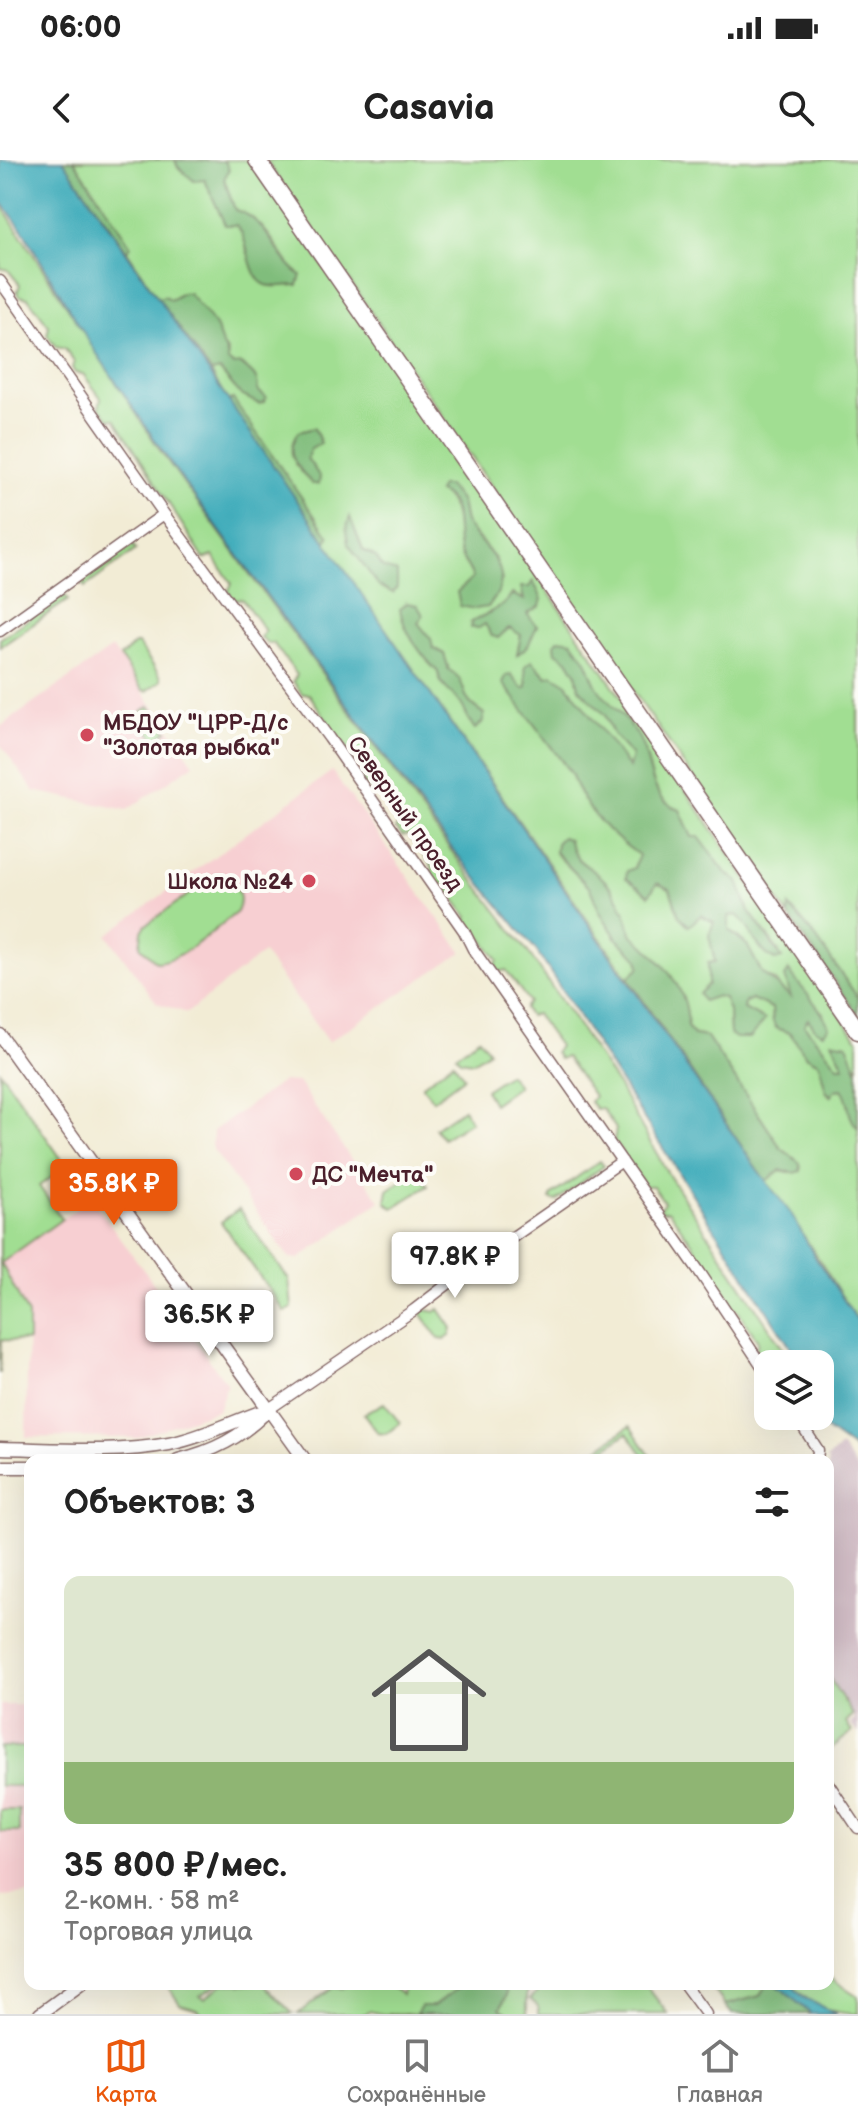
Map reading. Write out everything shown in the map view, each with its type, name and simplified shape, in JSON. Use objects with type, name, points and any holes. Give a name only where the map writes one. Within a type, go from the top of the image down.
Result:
[{"type":"main road","points":[[257,160],[858,1031]]},
{"type":"street","name":"Северный проезд","points":[[0,281],[164,514],[329,738],[754,1354]]},
{"type":"street","points":[[0,631],[164,514]]},
{"type":"street","points":[[0,1035],[301,1454]]},
{"type":"street","points":[[197,1454],[225,1445],[247,1431],[269,1409],[622,1161]]},
{"type":"street","points":[[0,1448],[109,1449],[166,1444],[204,1435],[269,1409]]},
{"type":"street","points":[[804,1430],[816,1454]]},
{"type":"street","points":[[0,1467],[24,1467]]},
{"type":"street","points":[[834,1792],[858,1828]]},
{"type":"street","points":[[40,2014],[73,1990]]},
{"type":"street","points":[[688,1990],[706,2014]]},
{"type":"shaded area","name":"МБДОУ \"ЦРР-Д/с \"Золотая рыбка\"","points":[[112,648],[194,764],[127,810],[34,791],[0,744],[0,727]]},
{"type":"shaded area","points":[[332,771],[462,952],[328,1042],[263,953],[187,1013],[157,1003],[107,935]]},
{"type":"shaded area","name":"ДС \"Мечта\"","points":[[283,1081],[298,1082],[380,1201],[299,1259],[289,1258],[212,1148],[213,1131]]},
{"type":"shaded area","points":[[91,1198],[227,1384],[218,1410],[136,1438],[26,1437],[28,1315],[1,1263]]},
{"type":"shaded area","points":[[841,1447],[858,1470],[858,1734],[850,1723],[855,1718],[834,1685],[832,1454]]},
{"type":"shaded area","points":[[0,1705],[24,1705],[24,1894],[0,1896]]},
{"type":"green space","points":[[63,160],[74,160],[131,246],[127,251]]},
{"type":"green space","points":[[74,160],[175,160],[178,168],[205,180],[225,224],[236,225],[244,232],[247,252],[292,269],[261,226],[245,213],[235,210],[224,179],[224,160],[250,160],[858,1040],[858,1072],[847,1044],[833,1042],[845,1067],[838,1066],[804,1025],[808,1019],[823,1013],[789,971],[791,998],[784,994],[776,982],[762,973],[747,945],[729,930],[729,916],[737,915],[748,925],[755,941],[778,950],[749,911],[738,882],[726,873],[699,838],[692,838],[680,810],[661,796],[635,732],[598,689],[585,660],[568,660],[576,673],[579,688],[605,715],[613,734],[632,756],[629,769],[567,684],[547,677],[537,666],[523,690],[512,675],[504,683],[571,774],[582,798],[608,830],[640,855],[627,878],[649,895],[657,883],[670,889],[679,916],[701,915],[714,922],[709,935],[716,962],[708,963],[709,980],[714,993],[724,998],[729,1011],[730,1034],[764,1020],[744,1009],[745,1002],[752,999],[772,1008],[773,1022],[790,1033],[806,1056],[819,1063],[830,1096],[835,1090],[842,1089],[845,1094],[851,1117],[858,1128],[858,1321],[766,1181],[780,1170],[801,1171],[800,1163],[781,1148],[707,1037],[694,1035],[687,1026],[687,1012],[678,986],[661,963],[631,934],[616,896],[601,877],[578,858],[568,839],[555,853],[590,888],[600,912],[618,940],[638,958],[640,967],[628,978],[325,542],[329,537],[232,399],[228,401],[211,372],[220,370],[235,388],[257,390],[227,361],[228,352],[182,293],[170,300],[165,296],[158,298],[127,251],[130,246]],"holes":[[[314,428],[307,458],[318,484],[312,484],[295,464]],[[444,495],[461,503],[465,522],[496,560],[502,580],[457,592],[473,578],[461,556],[456,517]],[[533,582],[517,654],[521,635],[509,627],[492,636],[485,623],[472,622],[504,605],[512,594],[525,600]],[[407,603],[423,615],[418,623],[433,648],[444,654],[449,670],[460,680],[469,702],[484,714],[469,721],[458,699],[444,686],[438,672],[428,662]]]},
{"type":"green space","points":[[175,160],[225,161],[229,170],[224,179],[235,210],[246,214],[264,230],[284,259],[301,275],[298,285],[270,286],[260,281],[241,231],[236,225],[225,225],[205,180],[194,181],[178,167]]},
{"type":"green space","points":[[266,160],[858,160],[858,998],[814,935],[790,907],[788,915]]},
{"type":"green space","points":[[0,203],[163,455],[531,956],[619,1087],[670,1177],[784,1350],[757,1350],[758,1341],[736,1308],[728,1308],[724,1303],[727,1295],[703,1260],[694,1257],[696,1249],[669,1211],[660,1208],[664,1202],[653,1186],[645,1186],[614,1141],[616,1129],[602,1108],[596,1109],[590,1102],[594,1096],[566,1057],[559,1059],[555,1052],[559,1046],[536,1014],[529,1016],[524,1008],[529,1002],[506,970],[499,972],[495,965],[498,960],[475,929],[469,931],[464,924],[468,917],[442,883],[437,884],[430,874],[433,868],[408,835],[402,836],[396,828],[400,823],[373,786],[367,788],[360,778],[364,771],[344,745],[339,747],[326,730],[330,725],[309,694],[302,694],[293,681],[297,675],[273,643],[266,643],[261,637],[265,631],[242,599],[234,600],[228,591],[232,584],[213,556],[204,559],[115,419],[109,419],[99,407],[101,398],[83,374],[75,373],[72,368],[74,362],[65,349],[56,347],[47,335],[49,326],[28,298],[19,296],[20,285],[8,270],[0,268]]},
{"type":"green space","points":[[182,293],[189,293],[218,330],[228,361],[233,365],[241,364],[254,375],[257,390],[266,397],[264,402],[259,404],[241,395],[220,370],[211,372],[158,298],[165,296],[171,300]]},
{"type":"green space","points":[[233,399],[329,537],[325,542],[228,401]]},
{"type":"green space","points":[[314,428],[321,443],[310,450],[307,458],[320,477],[319,484],[312,484],[292,454],[298,432]]},
{"type":"green space","points":[[441,486],[448,486],[459,499],[467,525],[501,573],[497,594],[488,607],[475,609],[460,606],[457,592],[473,578],[460,553],[454,509],[446,496],[438,492]]},
{"type":"green space","points":[[350,517],[363,550],[376,557],[383,568],[397,572],[397,587],[393,593],[379,586],[348,544],[346,530]]},
{"type":"green space","points":[[133,545],[136,550],[85,587],[81,582]]},
{"type":"green space","points":[[533,581],[542,599],[540,606],[527,614],[537,626],[528,646],[517,655],[521,635],[509,628],[498,638],[492,636],[485,624],[471,628],[472,622],[503,605],[512,594],[524,600],[521,587],[529,587]]},
{"type":"green space","points":[[64,595],[68,600],[0,647],[0,639]]},
{"type":"green space","points":[[407,603],[417,605],[423,615],[418,623],[431,639],[433,648],[444,654],[449,670],[460,680],[469,702],[484,714],[484,721],[475,729],[461,704],[444,686],[438,672],[409,635],[400,609]]},
{"type":"green space","points":[[559,639],[572,641],[583,656],[599,690],[642,743],[660,796],[680,810],[692,837],[699,837],[726,873],[738,882],[749,911],[782,958],[775,960],[763,951],[737,915],[729,916],[729,930],[747,945],[762,973],[791,997],[785,977],[789,971],[811,998],[829,1027],[823,1033],[816,1030],[808,1019],[804,1025],[838,1066],[844,1066],[832,1041],[847,1044],[858,1072],[858,1128],[842,1089],[835,1090],[831,1096],[826,1091],[819,1063],[806,1056],[790,1033],[776,1028],[772,1008],[752,999],[745,1002],[744,1009],[765,1020],[750,1038],[736,1038],[730,1034],[729,1011],[724,998],[717,996],[703,1001],[699,994],[708,984],[708,963],[715,962],[709,935],[714,922],[701,915],[689,926],[679,916],[670,889],[657,883],[649,895],[626,878],[627,871],[634,868],[639,855],[608,830],[590,809],[571,773],[503,683],[506,676],[511,675],[523,689],[527,687],[525,666],[532,661],[547,677],[553,675],[567,684],[629,768],[632,756],[613,734],[605,715],[579,688],[576,673],[568,660],[556,652],[555,644]]},
{"type":"green space","points":[[135,644],[161,677],[161,681],[147,691],[143,690],[120,657]]},
{"type":"green space","points":[[150,706],[167,731],[155,740],[140,717],[142,711]]},
{"type":"green space","points":[[562,837],[568,839],[581,862],[611,888],[624,911],[631,934],[661,963],[678,987],[687,1013],[687,1027],[694,1035],[707,1037],[781,1148],[800,1163],[801,1171],[780,1170],[766,1181],[757,1169],[628,978],[640,967],[638,958],[618,940],[600,912],[590,888],[555,852],[556,843]]},
{"type":"green space","points":[[217,874],[224,874],[238,891],[240,901],[237,912],[187,950],[166,961],[156,962],[140,946],[146,925]]},
{"type":"green space","points":[[789,906],[814,935],[858,998],[858,1015],[788,915]]},
{"type":"green space","points":[[479,1038],[489,1051],[473,1062],[460,1060],[456,1055]]},
{"type":"green space","points":[[453,1062],[464,1077],[433,1100],[422,1086]]},
{"type":"green space","points":[[0,1071],[67,1167],[39,1186],[62,1219],[1,1263],[28,1315],[28,1341],[1,1340],[0,1374]]},
{"type":"green space","points":[[509,1074],[518,1086],[493,1104],[485,1090]]},
{"type":"green space","points":[[463,1109],[471,1121],[443,1139],[435,1128]]},
{"type":"green space","points":[[600,1161],[604,1166],[556,1201],[550,1199],[552,1195]]},
{"type":"green space","points":[[417,1170],[428,1186],[393,1208],[386,1202],[388,1190]]},
{"type":"green space","points":[[239,1209],[289,1280],[292,1308],[285,1312],[221,1222]]},
{"type":"green space","points":[[421,1308],[435,1312],[439,1309],[452,1328],[450,1336],[439,1339],[421,1313]]},
{"type":"green space","points":[[384,1403],[400,1423],[386,1434],[378,1433],[364,1414]]},
{"type":"green space","points":[[239,1425],[248,1425],[206,1448],[165,1454],[204,1443]]},
{"type":"green space","points":[[630,1426],[649,1454],[643,1454],[627,1433],[598,1454],[590,1454]]},
{"type":"green space","points":[[29,1451],[165,1454],[29,1454]]},
{"type":"green space","points":[[834,1685],[853,1715],[846,1722],[852,1732],[834,1746]]},
{"type":"green space","points":[[0,1747],[24,1747],[24,1786],[0,1786]]},
{"type":"green space","points":[[0,1810],[19,1810],[19,1832],[0,1832]]},
{"type":"green space","points":[[834,1980],[858,1996],[858,2014],[821,2007],[797,1990],[834,1990]]},
{"type":"green space","points":[[170,1990],[208,1990],[200,1996],[205,1998],[215,1990],[270,1990],[293,2014],[201,2014],[198,2009],[180,2004]]},
{"type":"green space","points":[[330,1990],[398,1990],[402,1994],[403,1990],[455,1990],[434,2006],[421,2007],[416,2014],[369,2011],[365,2014],[298,2014]]},
{"type":"green space","points":[[455,1990],[507,1990],[500,2008],[509,2014],[416,2014],[421,2006],[434,2006]]},
{"type":"green space","points":[[507,1990],[527,1990],[527,2014],[509,2014],[500,2008]]},
{"type":"green space","points":[[650,1990],[668,2014],[538,2014],[538,2006],[530,1999],[538,1991]]},
{"type":"green space","points":[[714,1990],[764,1990],[760,1996],[725,2005]]},
{"type":"green space","points":[[764,1990],[783,1990],[811,2014],[732,2014],[725,2005],[760,1996]]},
{"type":"water","points":[[0,160],[63,160],[757,1169],[792,1215],[817,1260],[858,1321],[858,1452],[827,1430],[834,1430],[834,1350],[792,1350],[536,950],[453,850],[173,467],[91,345],[21,228],[0,200]]},
{"type":"water","points":[[783,1990],[797,1990],[803,1997],[836,2014],[811,2014]]},
{"type":"place","name":"МБДОУ \"ЦРР-Д/с \"Золотая рыбка\"","points":[[87,735]]},
{"type":"place","name":"Школа №24","points":[[309,881]]},
{"type":"place","name":"ДС \"Мечта\"","points":[[296,1174]]}]
